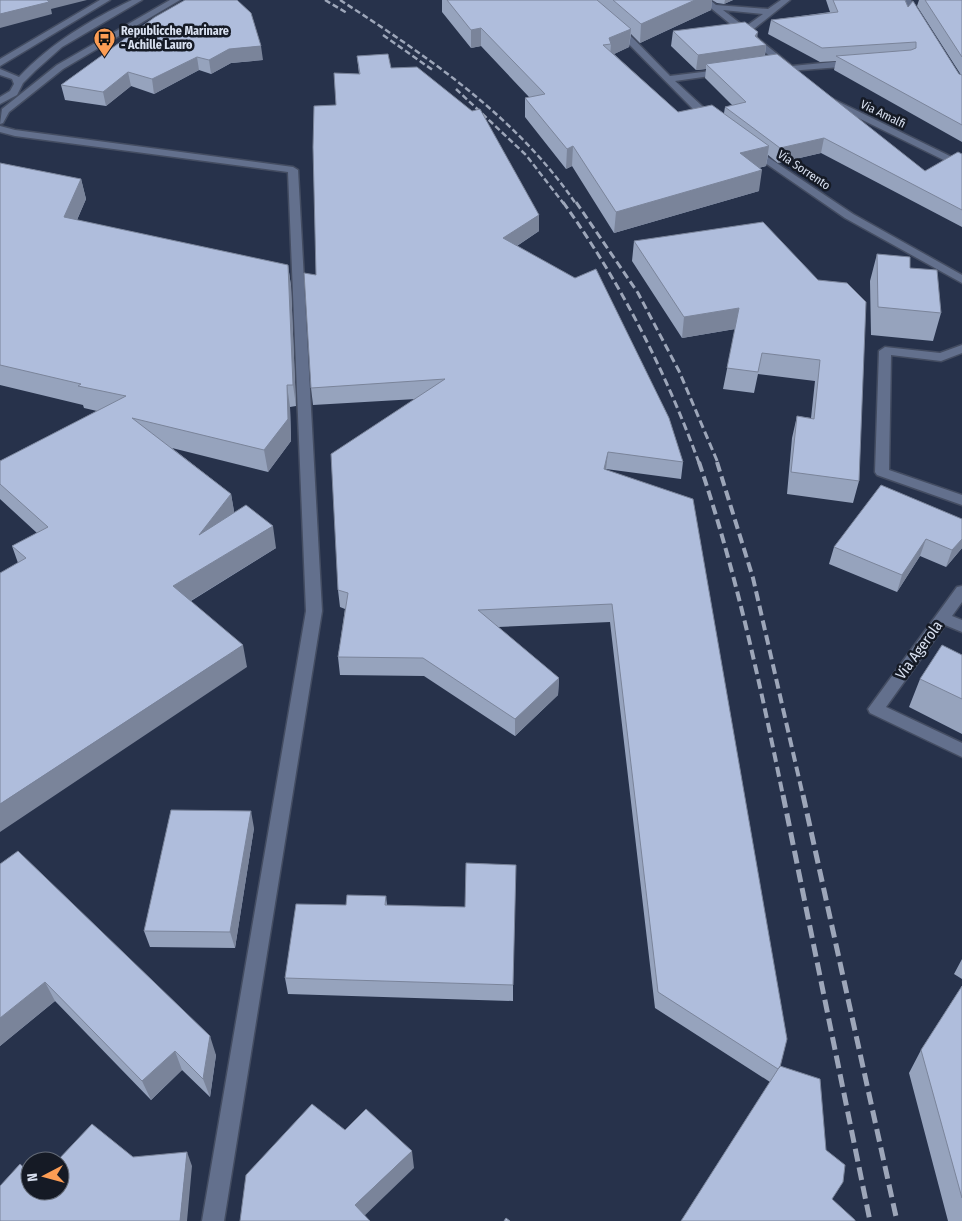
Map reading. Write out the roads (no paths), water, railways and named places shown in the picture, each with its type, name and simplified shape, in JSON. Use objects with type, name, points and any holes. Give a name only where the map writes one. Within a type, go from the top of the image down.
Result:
[{"type":"street","points":[[0,63],[106,0]]},
{"type":"street","points":[[0,101],[14,93],[19,82],[42,58],[66,41],[138,0]]},
{"type":"street","points":[[0,121],[5,111],[60,67],[176,0]]},
{"type":"street","points":[[705,0],[744,32],[777,63],[791,69],[804,79]]},
{"type":"street","points":[[744,32],[786,0]]},
{"type":"street","points":[[907,0],[924,29]]},
{"type":"street","points":[[713,7],[770,12]]},
{"type":"street","points":[[610,21],[699,110],[720,126]]},
{"type":"street","points":[[791,69],[869,62]]},
{"type":"street","points":[[668,79],[734,69]]},
{"type":"street","points":[[0,72],[11,75],[19,82]]},
{"type":"street","name":"Via Amalfi","points":[[824,95],[850,112],[962,166]]},
{"type":"street","points":[[0,129],[24,134],[293,170],[314,611],[213,1221]]},
{"type":"street","name":"Via Sorrento","points":[[741,142],[849,216],[898,241],[962,280]]},
{"type":"street","points":[[962,349],[941,357],[885,351],[882,472],[962,500]]},
{"type":"street","name":"Via Agerola","points":[[962,591],[876,709],[962,750]]},
{"type":"street","points":[[943,618],[962,626]]},
{"type":"railway","points":[[325,0],[347,13]]},
{"type":"railway","points":[[340,0],[405,43],[469,90],[526,143],[576,204]]},
{"type":"railway","points":[[383,35],[434,71]]},
{"type":"railway","points":[[456,89],[526,155],[564,204]]},
{"type":"railway","points":[[563,202],[604,264],[640,328],[672,394],[699,463]]},
{"type":"railway","points":[[576,202],[638,293],[679,371],[718,463]]},
{"type":"railway","points":[[699,462],[736,586],[783,796]]},
{"type":"railway","points":[[717,462],[753,578],[803,796]]},
{"type":"railway","points":[[783,795],[870,1221]]},
{"type":"railway","points":[[803,795],[897,1221]]},
{"type":"place","name":"Republicche Marinare - Achille Lauro","points":[[105,57]]}]
